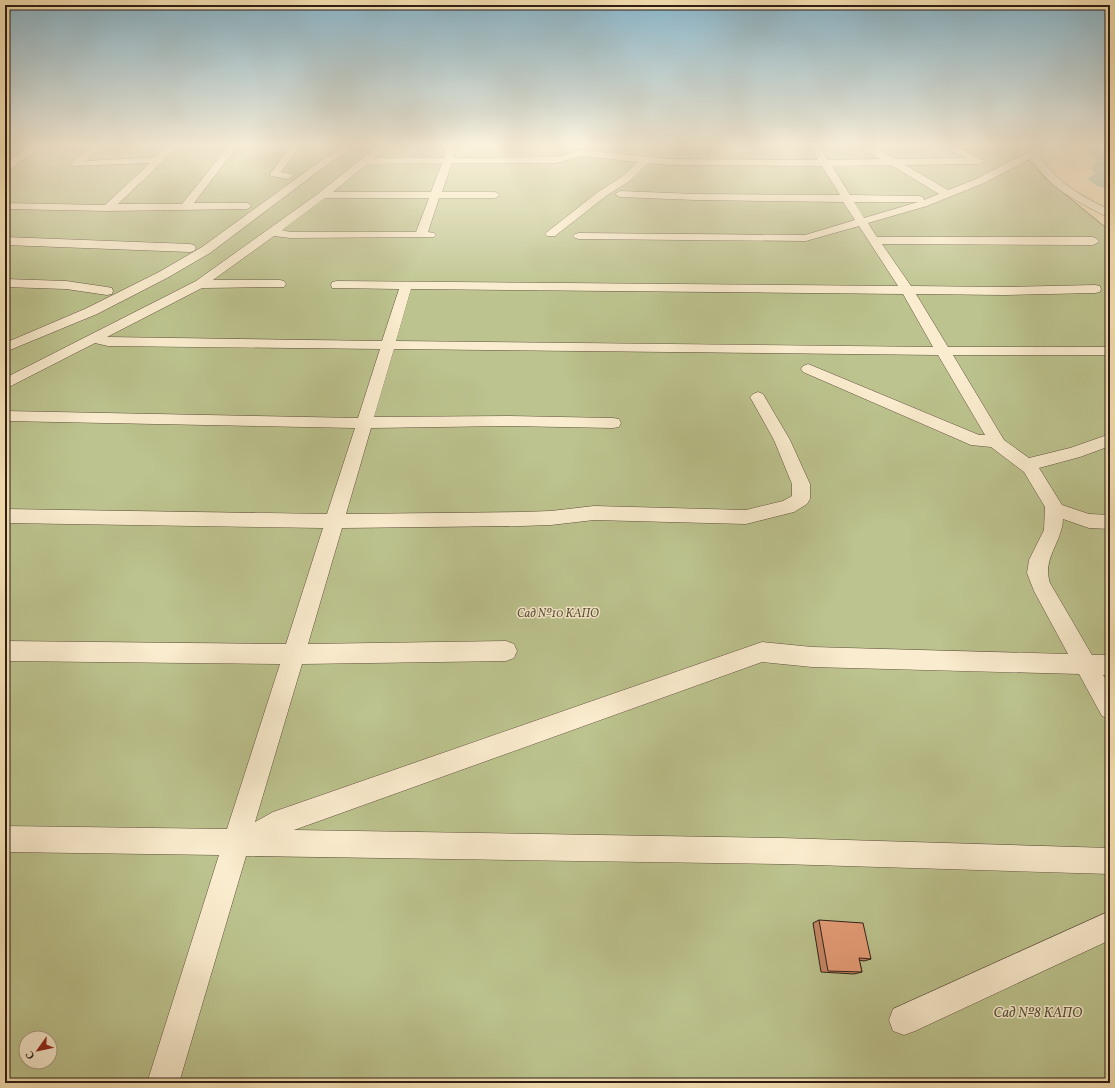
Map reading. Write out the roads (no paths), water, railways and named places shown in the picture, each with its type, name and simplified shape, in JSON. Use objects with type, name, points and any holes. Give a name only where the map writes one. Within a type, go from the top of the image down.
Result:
[{"type":"street","points":[[108,208],[122,195]]},
{"type":"street","points":[[186,206],[195,195]]},
{"type":"street","points":[[85,300],[168,264],[263,195]]},
{"type":"street","points":[[5,339],[92,311],[163,275],[206,250],[281,195]]},
{"type":"street","points":[[5,384],[200,284],[323,196],[392,195]]},
{"type":"street","points":[[272,232],[290,235],[425,235],[435,195]]},
{"type":"street","points":[[481,195],[495,195]]},
{"type":"street","points":[[551,234],[601,195]]},
{"type":"street","points":[[640,195],[696,197],[934,199]]},
{"type":"street","points":[[845,195],[907,290],[996,441],[1030,468],[1054,509],[1053,530],[1039,560],[1037,573],[1040,585],[1110,708]]},
{"type":"street","points":[[579,236],[806,238],[945,195]]},
{"type":"street","points":[[1075,195],[1110,214]]},
{"type":"street","points":[[5,206],[108,208],[248,206]]},
{"type":"street","points":[[874,240],[1093,242]]},
{"type":"street","points":[[5,241],[190,248]]},
{"type":"street","points":[[5,283],[66,285],[107,291]]},
{"type":"street","points":[[200,284],[280,284]]},
{"type":"street","points":[[337,285],[1004,292],[1095,288]]},
{"type":"street","points":[[163,1083],[242,843],[293,654],[406,286]]},
{"type":"street","points":[[94,339],[108,342],[942,351],[1110,351]]},
{"type":"street","points":[[808,369],[977,441],[996,441]]},
{"type":"street","points":[[5,516],[333,521],[521,519],[551,518],[594,513],[746,517],[788,507],[801,499],[801,484],[782,440],[758,397]]},
{"type":"street","points":[[5,416],[363,423],[613,423]]},
{"type":"street","points":[[1026,465],[1074,453],[1110,440]]},
{"type":"street","points":[[1054,509],[1089,521],[1110,522]]},
{"type":"street","points":[[5,651],[293,654],[506,651]]},
{"type":"street","points":[[242,843],[273,826],[762,652],[812,657],[1110,665]]},
{"type":"street","points":[[5,839],[781,850],[1110,861]]},
{"type":"street","points":[[904,1020],[1110,925]]},
{"type":"park label","name":"Сад №10 КАПО","points":[[558,613]]},
{"type":"park label","name":"Сад №8 КАПО","points":[[1038,1012]]}]
